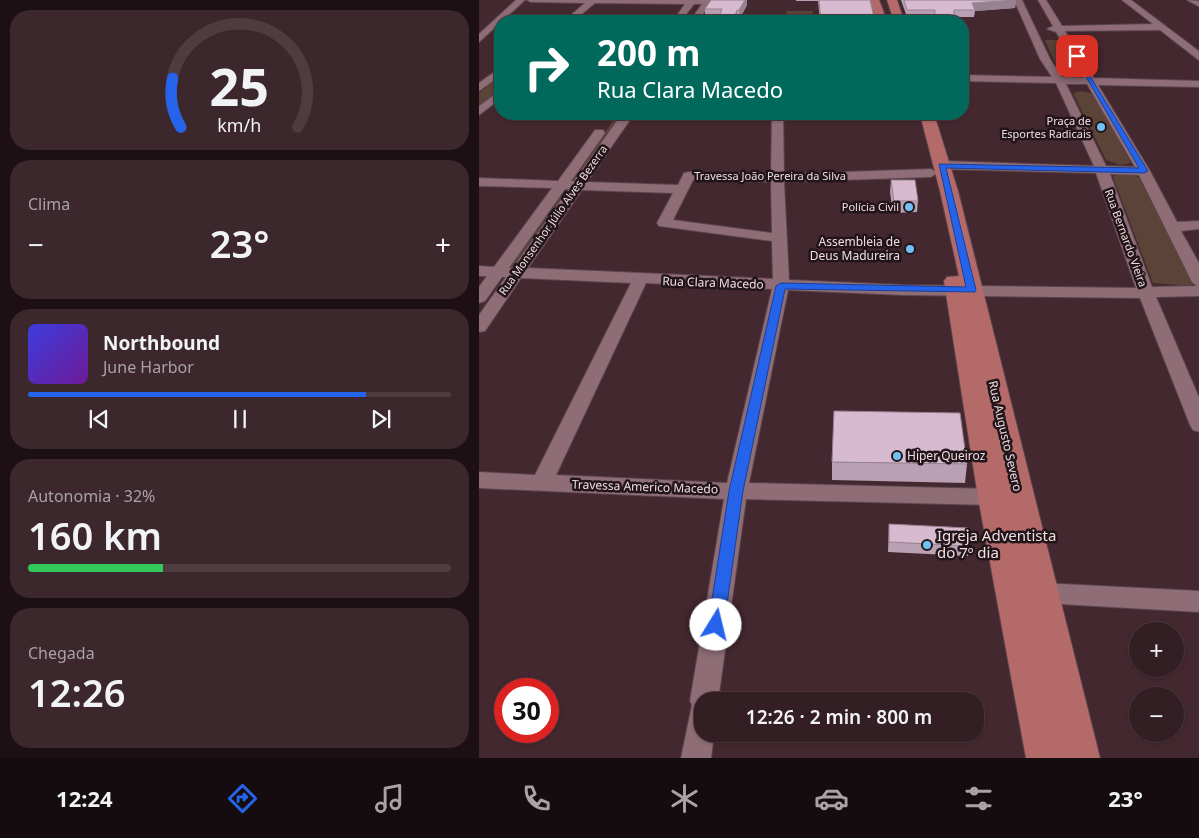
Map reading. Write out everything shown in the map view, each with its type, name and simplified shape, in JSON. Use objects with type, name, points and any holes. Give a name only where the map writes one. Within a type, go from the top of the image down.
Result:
[{"type":"main road","points":[[873,0],[879,15]]},
{"type":"main road","points":[[892,0],[896,15]]},
{"type":"main road","name":"Rua Augusto Severo","points":[[918,120],[939,180]]},
{"type":"main road","name":"Rua Augusto Severo","points":[[928,120],[963,290],[1042,593],[1081,758]]},
{"type":"main road","name":"Rua Augusto Severo","points":[[963,290],[992,497],[1045,758]]},
{"type":"street","points":[[505,15],[521,0]]},
{"type":"street","points":[[531,0],[692,1],[699,5],[708,1]]},
{"type":"street","points":[[575,15],[594,0]]},
{"type":"street","points":[[597,11],[610,0]]},
{"type":"street","points":[[1126,0],[1188,46],[1199,58]]},
{"type":"street","points":[[1191,0],[1199,5]]},
{"type":"street","points":[[682,15],[692,1]]},
{"type":"street","points":[[698,15],[708,1]]},
{"type":"street","name":"Rua Bernardo Vieira","points":[[1032,5],[1032,28],[1045,59],[1059,80],[1101,168],[1147,296],[1199,425]]},
{"type":"street","name":"Rua Bernardo Vieira","points":[[1032,5],[1061,30],[1144,171],[1199,282]]},
{"type":"street","points":[[479,39],[494,25]]},
{"type":"street","points":[[1032,28],[1061,30],[1163,27]]},
{"type":"street","points":[[479,72],[494,72]]},
{"type":"street","points":[[479,88],[494,77]]},
{"type":"street","points":[[969,78],[1199,84]]},
{"type":"street","points":[[479,112],[494,99]]},
{"type":"street","name":"Rua Monsenhor Júlio Alves Bezerra","points":[[479,298],[609,120]]},
{"type":"street","name":"Rua Monsenhor Júlio Alves Bezerra","points":[[479,327],[624,120]]},
{"type":"street","points":[[705,692],[736,491],[781,287],[777,178],[778,120]]},
{"type":"street","name":"Travessa João Pereira da Silva","points":[[780,238],[664,224],[689,176],[939,180],[1101,168],[1144,171]]},
{"type":"street","points":[[479,182],[683,189]]},
{"type":"street","points":[[1173,227],[1199,225]]},
{"type":"street","name":"Rua Clara Macedo","points":[[479,271],[781,287],[1127,294],[1199,302]]},
{"type":"street","points":[[542,483],[640,280]]},
{"type":"street","name":"Rua Clara Macedo","points":[[1147,296],[1199,291]]},
{"type":"street","name":"Travessa Americo Macedo","points":[[479,480],[736,491],[992,497]]},
{"type":"street","points":[[1042,593],[1199,602]]},
{"type":"street","points":[[696,758],[698,742]]},
{"type":"shaded area","points":[[787,11],[813,11],[812,15],[785,15]]},
{"type":"shaded area","points":[[1045,40],[1063,40],[1079,74],[1069,76],[1060,73]]},
{"type":"shaded area","points":[[494,81],[494,95],[479,107],[479,93]]},
{"type":"shaded area","name":"Praça de Esportes Radicais","points":[[1082,91],[1094,94],[1131,163],[1120,165],[1106,160],[1073,93]]},
{"type":"shaded area","points":[[614,120],[621,120],[578,179],[571,180]]},
{"type":"shaded area","points":[[1130,173],[1140,178],[1193,284],[1191,286],[1153,283],[1113,177],[1115,174]]},
{"type":"shaded area","points":[[564,197],[514,268],[508,267],[557,198]]},
{"type":"building","points":[[711,0],[745,0],[735,15],[720,15],[722,9],[705,9]]},
{"type":"building","points":[[819,0],[870,0],[874,15],[820,15]]},
{"type":"building","points":[[904,0],[1016,0],[972,3],[975,10],[954,10],[954,15],[935,15],[935,10],[907,10]]},
{"type":"building","points":[[891,180],[915,180],[918,201],[894,201]]},
{"type":"building","name":"Hiper Queiroz","points":[[834,411],[960,413],[967,464],[832,462]]},
{"type":"building","points":[[889,524],[968,528],[969,546],[889,542]]},
{"type":"place","name":"Praça de Esportes Radicais","points":[[1101,127]]},
{"type":"place","name":"Polícia Civil","points":[[909,207]]},
{"type":"place","name":"Assembleia de Deus Madureira","points":[[910,249]]},
{"type":"place","name":"Hiper Queiroz","points":[[897,456]]},
{"type":"place","name":"Igreja Adventista do 7º dia","points":[[927,545]]},
{"type":"route","points":[[716,625],[736,491],[781,286],[971,290],[942,166],[1101,168],[1144,171],[1077,56]]}]
